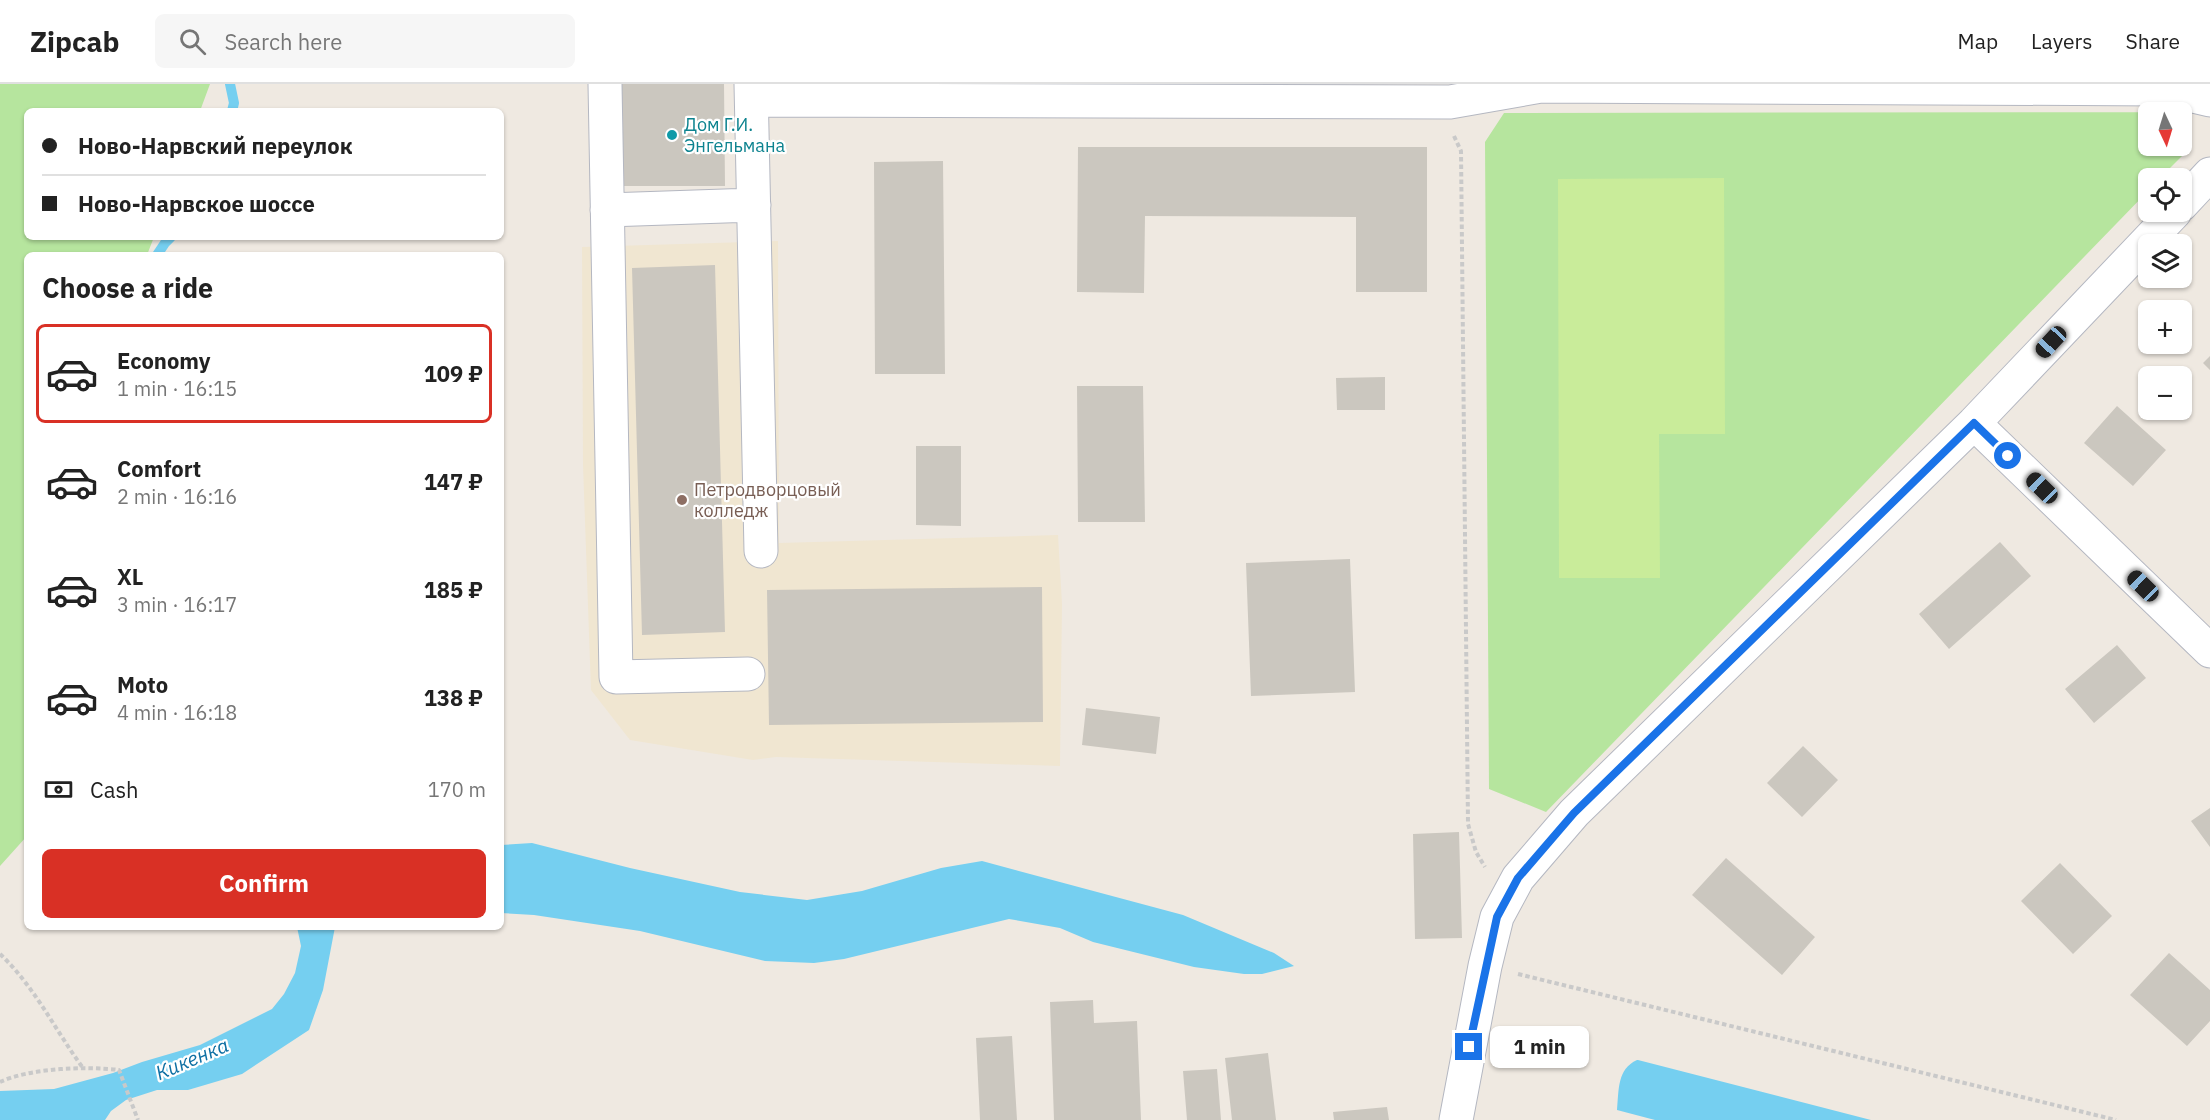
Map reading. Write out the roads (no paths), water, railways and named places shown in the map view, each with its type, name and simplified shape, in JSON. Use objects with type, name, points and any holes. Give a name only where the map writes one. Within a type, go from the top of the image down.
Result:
[{"type":"street","points":[[605,84],[616,677],[748,674]]},
{"type":"street","points":[[760,551],[752,92],[1450,102],[1541,85],[2163,89],[2210,100]]},
{"type":"street","points":[[2192,193],[2210,174]]},
{"type":"street","points":[[607,210],[754,205]]},
{"type":"street","points":[[1456,1120],[1485,966],[1497,917],[1518,878],[1574,813],[1974,423],[2165,222]]},
{"type":"street","points":[[1974,423],[2210,651]]},
{"type":"water","points":[[532,843],[630,868],[740,892],[807,900],[862,891],[941,868],[982,861],[1183,915],[1274,953],[1294,966],[1262,974],[1244,974],[1194,967],[1093,942],[1060,928],[1009,919],[844,959],[814,963],[765,961],[640,931],[534,915],[504,913],[504,845]]},
{"type":"water","points":[[298,930],[334,930],[323,990],[309,1030],[242,1074],[188,1090],[157,1090],[126,1100],[111,1111],[105,1120],[0,1120],[0,1091],[54,1089],[113,1073],[200,1045],[272,1009],[284,994],[295,973],[301,946]]},
{"type":"water","points":[[1637,1060],[1871,1120],[1655,1120],[1617,1110],[1622,1075],[1630,1064]]},
{"type":"waterway","name":"Кикенка","points":[[230,84],[234,103],[233,108]]},
{"type":"waterway","name":"Кикенка","points":[[159,252],[168,240]]},
{"type":"place","name":"Дом Г.И. Энгельмана","points":[[672,135]]},
{"type":"place","name":"Петродворцовый колледж","points":[[682,500]]}]
